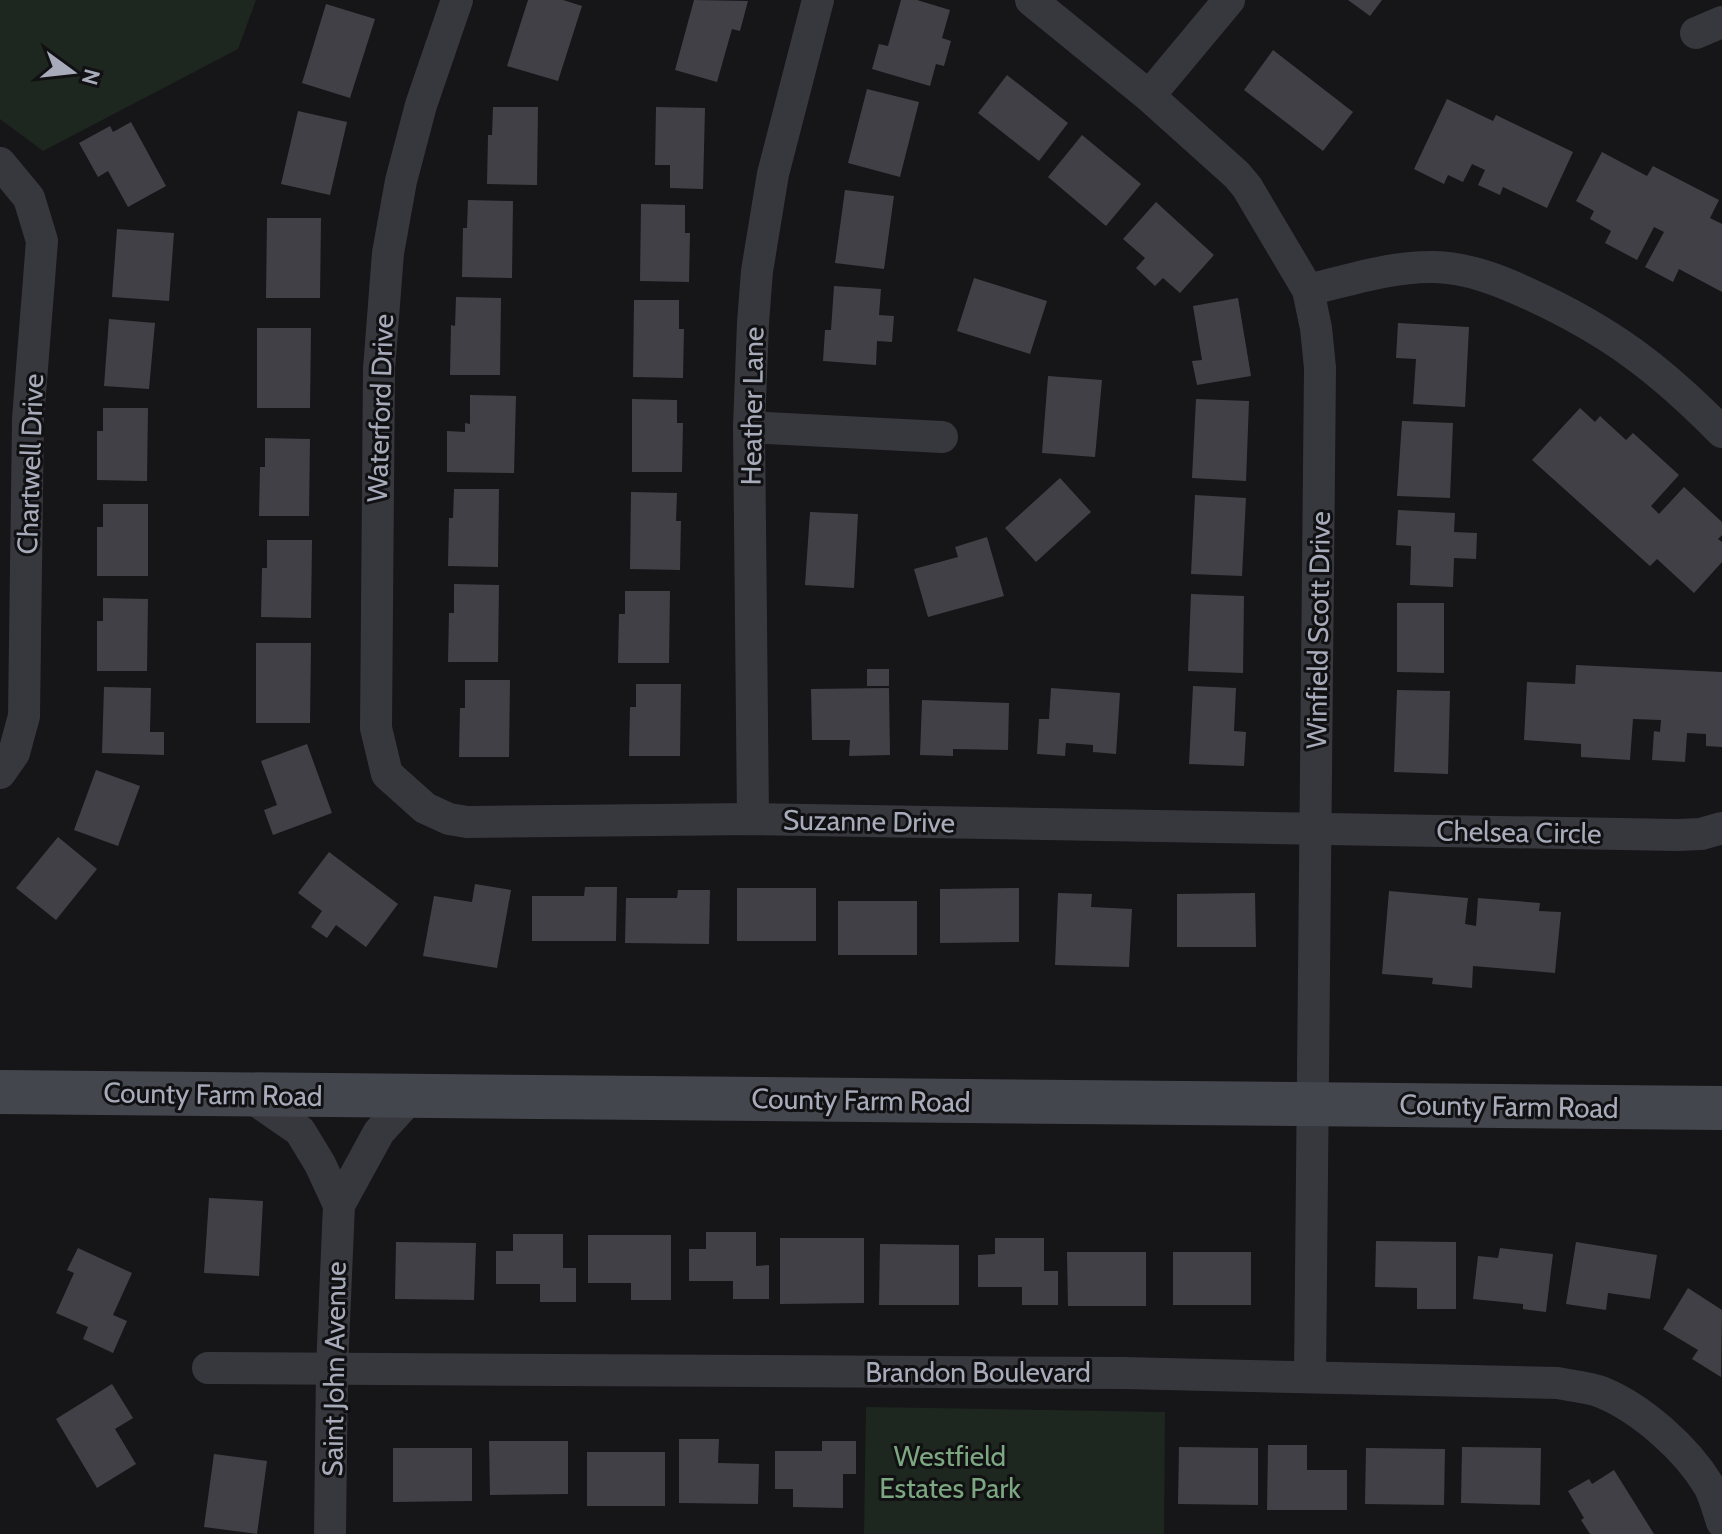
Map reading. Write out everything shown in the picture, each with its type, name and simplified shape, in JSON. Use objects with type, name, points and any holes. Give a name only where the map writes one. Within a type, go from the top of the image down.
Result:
[{"type":"main road","name":"County Farm Road","points":[[0,1092],[1722,1108]]},
{"type":"street","name":"Waterford Drive","points":[[425,808],[387,774],[376,728],[379,369],[388,253],[401,181],[421,105],[457,0]]},
{"type":"street","name":"Heather Lane","points":[[753,819],[749,427],[753,323],[773,174],[818,0]]},
{"type":"street","name":"Winfield Scott Drive","points":[[1031,0],[1149,96],[1237,175],[1308,290],[1316,328],[1320,368],[1310,1376]]},
{"type":"street","points":[[1149,96],[1229,0]]},
{"type":"street","name":"Chartwell Drive","points":[[0,163],[29,198],[42,241],[28,419],[24,716],[14,753],[0,773]]},
{"type":"street","points":[[1308,290],[1415,267],[1463,270],[1496,279],[1568,312],[1621,343],[1677,386],[1722,432]]},
{"type":"street","points":[[749,427],[942,437]]},
{"type":"street","name":"Suzanne Drive","points":[[425,808],[449,819],[467,822],[753,819],[1316,827]]},
{"type":"street","name":"Chelsea Circle","points":[[1316,827],[1677,835],[1701,834],[1722,828]]},
{"type":"street","points":[[247,1094],[300,1131],[339,1205]]},
{"type":"street","points":[[339,1205],[379,1132],[412,1096]]},
{"type":"street","name":"Saint John Avenue","points":[[330,1534],[332,1368],[339,1205]]},
{"type":"street","name":"Brandon Boulevard","points":[[208,1368],[1123,1373],[1538,1381],[1600,1391],[1641,1415],[1678,1447],[1710,1487],[1722,1522]]},
{"type":"green space","points":[[0,0],[256,0],[238,49],[43,151],[0,119]]},
{"type":"green space","name":"Westfield Estates Park","points":[[866,1407],[1165,1412],[1164,1534],[864,1534]]},
{"type":"building","points":[[528,0],[563,0],[582,6],[558,81],[507,66]]},
{"type":"building","points":[[694,0],[748,1],[740,31],[732,29],[717,82],[675,70]]},
{"type":"building","points":[[901,0],[917,0],[950,10],[942,38],[951,41],[944,66],[936,64],[930,86],[872,69],[879,44],[888,46]]},
{"type":"building","points":[[1348,0],[1382,0],[1370,16]]},
{"type":"building","points":[[326,4],[375,19],[350,98],[302,83]]},
{"type":"building","points":[[1273,50],[1353,112],[1323,151],[1244,90]]},
{"type":"building","points":[[1007,75],[1068,123],[1039,161],[978,113]]},
{"type":"building","points":[[867,89],[919,102],[900,177],[848,163]]},
{"type":"building","points":[[1447,99],[1493,121],[1496,115],[1573,152],[1547,208],[1503,187],[1500,195],[1478,185],[1485,170],[1472,164],[1463,182],[1448,175],[1444,184],[1414,169]]},
{"type":"building","points":[[493,107],[538,107],[537,185],[487,184],[488,135],[492,135]]},
{"type":"building","points":[[656,107],[705,108],[703,189],[670,188],[670,165],[655,165]]},
{"type":"building","points":[[298,111],[347,122],[330,195],[281,184]]},
{"type":"building","points":[[131,122],[166,186],[128,207],[108,171],[98,177],[79,143],[110,126],[113,132]]},
{"type":"building","points":[[1082,135],[1141,184],[1106,226],[1048,177]]},
{"type":"building","points":[[1602,152],[1647,176],[1653,166],[1719,200],[1710,218],[1722,224],[1722,292],[1679,269],[1673,282],[1645,267],[1664,232],[1654,227],[1637,260],[1605,243],[1611,231],[1590,219],[1594,211],[1576,201]]},
{"type":"building","points":[[845,190],[894,196],[884,269],[835,263]]},
{"type":"building","points":[[468,200],[513,201],[512,278],[462,277],[463,228],[467,228]]},
{"type":"building","points":[[1156,202],[1214,255],[1180,293],[1163,278],[1155,286],[1136,268],[1145,258],[1123,239]]},
{"type":"building","points":[[641,204],[685,205],[685,233],[690,233],[689,282],[640,281]]},
{"type":"building","points":[[267,218],[321,218],[320,298],[266,298]]},
{"type":"building","points":[[117,229],[174,233],[169,301],[112,297]]},
{"type":"building","points":[[974,278],[1047,301],[1030,354],[957,331]]},
{"type":"building","points":[[834,286],[881,289],[879,315],[894,316],[892,342],[877,341],[876,365],[823,361],[825,330],[831,330]]},
{"type":"building","points":[[456,297],[501,298],[500,375],[450,375],[451,325],[455,326]]},
{"type":"building","points":[[1238,298],[1251,376],[1197,385],[1192,361],[1202,360],[1193,306]]},
{"type":"building","points":[[634,300],[679,300],[679,329],[684,329],[683,378],[633,377]]},
{"type":"building","points":[[109,319],[155,323],[149,389],[104,386]]},
{"type":"building","points":[[1398,323],[1469,327],[1465,407],[1413,404],[1416,359],[1396,358]]},
{"type":"building","points":[[257,328],[311,328],[310,408],[257,408]]},
{"type":"building","points":[[1048,376],[1102,380],[1095,457],[1042,453]]},
{"type":"building","points":[[470,395],[516,396],[514,473],[447,472],[447,431],[465,432],[465,423],[470,424]]},
{"type":"building","points":[[632,399],[677,400],[677,423],[683,423],[682,472],[632,472]]},
{"type":"building","points":[[1196,399],[1249,401],[1246,481],[1192,478]]},
{"type":"building","points":[[103,408],[148,408],[147,481],[97,480],[97,431],[103,431]]},
{"type":"building","points":[[1580,408],[1595,422],[1600,416],[1626,440],[1633,433],[1679,475],[1651,506],[1659,514],[1684,487],[1722,522],[1722,535],[1718,539],[1722,542],[1722,562],[1694,593],[1657,559],[1650,566],[1532,460]]},
{"type":"building","points":[[1402,421],[1453,423],[1450,498],[1397,496]]},
{"type":"building","points":[[265,438],[310,439],[309,516],[259,516],[260,467],[265,467]]},
{"type":"building","points":[[1060,478],[1091,512],[1036,562],[1005,528]]},
{"type":"building","points":[[454,489],[499,489],[498,567],[448,566],[449,518],[453,518]]},
{"type":"building","points":[[631,492],[677,493],[676,521],[681,521],[680,570],[630,569]]},
{"type":"building","points":[[1195,495],[1246,498],[1242,576],[1191,574]]},
{"type":"building","points":[[103,504],[148,504],[148,576],[97,576],[97,527],[103,527]]},
{"type":"building","points":[[1398,510],[1455,513],[1454,532],[1477,533],[1476,559],[1454,558],[1453,587],[1410,585],[1411,546],[1396,545]]},
{"type":"building","points":[[810,512],[858,514],[854,588],[805,585]]},
{"type":"building","points":[[987,537],[1004,596],[928,617],[914,569],[958,557],[955,547]]},
{"type":"building","points":[[267,540],[312,540],[311,618],[261,617],[262,568],[267,568]]},
{"type":"building","points":[[454,584],[499,585],[498,662],[448,662],[449,613],[454,613]]},
{"type":"building","points":[[625,591],[670,591],[669,663],[618,663],[619,614],[625,614]]},
{"type":"building","points":[[1191,594],[1244,596],[1243,673],[1188,671]]},
{"type":"building","points":[[103,598],[148,599],[147,671],[97,671],[97,621],[103,621]]},
{"type":"building","points":[[1397,603],[1444,603],[1444,673],[1397,672]]},
{"type":"building","points":[[256,643],[311,643],[310,723],[256,723]]},
{"type":"building","points":[[1576,665],[1722,672],[1722,747],[1706,746],[1706,734],[1687,733],[1685,762],[1652,760],[1654,731],[1660,732],[1661,720],[1633,719],[1630,760],[1581,757],[1581,744],[1524,740],[1527,682],[1575,684]]},
{"type":"building","points":[[867,669],[889,669],[889,686],[867,686]]},
{"type":"building","points":[[465,680],[510,680],[509,757],[459,757],[460,708],[465,708]]},
{"type":"building","points":[[636,684],[681,684],[680,756],[629,756],[630,707],[636,707]]},
{"type":"building","points":[[1193,686],[1236,688],[1234,731],[1246,732],[1244,766],[1189,764]]},
{"type":"building","points":[[104,687],[151,688],[150,732],[164,732],[164,755],[102,753]]},
{"type":"building","points":[[889,688],[890,755],[849,756],[850,740],[812,740],[811,689]]},
{"type":"building","points":[[1051,688],[1120,693],[1116,754],[1093,752],[1093,745],[1066,743],[1065,756],[1037,754],[1039,719],[1049,719]]},
{"type":"building","points":[[1397,690],[1450,691],[1448,774],[1394,772]]},
{"type":"building","points":[[922,700],[1009,703],[1008,750],[953,749],[953,756],[920,755]]},
{"type":"building","points":[[307,744],[332,813],[273,835],[264,810],[277,805],[261,761]]},
{"type":"building","points":[[96,770],[140,786],[118,846],[74,830]]},
{"type":"building","points":[[58,837],[97,869],[56,920],[16,888]]},
{"type":"building","points":[[329,852],[398,904],[366,947],[336,925],[327,938],[311,927],[322,911],[298,893]]},
{"type":"building","points":[[475,884],[511,890],[497,968],[423,956],[434,896],[472,902]]},
{"type":"building","points":[[585,887],[617,887],[616,941],[532,941],[532,896],[584,896]]},
{"type":"building","points":[[737,888],[816,888],[816,941],[737,941]]},
{"type":"building","points":[[1019,888],[1019,942],[940,943],[940,889]]},
{"type":"building","points":[[678,890],[710,890],[709,944],[625,943],[626,898],[677,898]]},
{"type":"building","points":[[1389,891],[1468,898],[1465,924],[1476,926],[1478,898],[1540,903],[1539,911],[1561,912],[1555,973],[1473,966],[1472,988],[1432,984],[1433,978],[1382,974]]},
{"type":"building","points":[[1058,893],[1092,894],[1091,907],[1132,909],[1129,967],[1055,965]]},
{"type":"building","points":[[1255,893],[1256,947],[1177,947],[1177,894]]},
{"type":"building","points":[[838,901],[917,901],[917,955],[838,955]]},
{"type":"building","points":[[209,1198],[263,1201],[259,1276],[204,1273]]},
{"type":"building","points":[[706,1232],[756,1232],[756,1266],[769,1265],[769,1299],[733,1299],[733,1281],[689,1281],[689,1249],[706,1249]]},
{"type":"building","points":[[513,1234],[563,1234],[563,1268],[576,1268],[576,1302],[540,1302],[540,1284],[496,1284],[496,1251],[513,1251]]},
{"type":"building","points":[[588,1235],[671,1235],[671,1300],[631,1300],[631,1283],[588,1283]]},
{"type":"building","points":[[780,1238],[864,1238],[864,1303],[780,1304]]},
{"type":"building","points":[[995,1238],[1044,1238],[1044,1271],[1058,1271],[1058,1305],[1022,1305],[1022,1287],[978,1287],[978,1255],[995,1254]]},
{"type":"building","points":[[1376,1241],[1456,1242],[1456,1309],[1417,1309],[1417,1288],[1375,1287]]},
{"type":"building","points":[[396,1242],[476,1243],[474,1300],[395,1299]]},
{"type":"building","points":[[1576,1242],[1657,1255],[1650,1299],[1608,1293],[1606,1310],[1566,1304]]},
{"type":"building","points":[[880,1244],[959,1245],[959,1305],[879,1305]]},
{"type":"building","points":[[78,1248],[132,1273],[113,1315],[127,1321],[113,1353],[83,1339],[88,1327],[56,1313],[74,1273],[67,1270]]},
{"type":"building","points":[[1500,1248],[1553,1254],[1546,1312],[1523,1309],[1523,1304],[1473,1299],[1478,1256],[1498,1258]]},
{"type":"building","points":[[1067,1252],[1146,1252],[1146,1306],[1068,1306]]},
{"type":"building","points":[[1173,1252],[1251,1252],[1251,1305],[1173,1305]]},
{"type":"building","points":[[1688,1288],[1722,1310],[1721,1377],[1692,1359],[1698,1350],[1663,1329]]},
{"type":"building","points":[[112,1384],[133,1418],[115,1429],[136,1464],[97,1488],[56,1419]]},
{"type":"building","points":[[679,1439],[719,1439],[718,1463],[759,1464],[758,1504],[679,1503]]},
{"type":"building","points":[[489,1441],[568,1441],[568,1494],[490,1495]]},
{"type":"building","points":[[822,1441],[856,1441],[856,1474],[843,1474],[843,1508],[793,1507],[793,1489],[775,1489],[775,1451],[822,1451]]},
{"type":"building","points":[[1268,1445],[1307,1445],[1307,1470],[1347,1470],[1347,1510],[1267,1510]]},
{"type":"building","points":[[1179,1447],[1258,1448],[1258,1505],[1178,1504]]},
{"type":"building","points":[[1462,1447],[1541,1448],[1540,1505],[1461,1503]]},
{"type":"building","points":[[393,1448],[472,1448],[472,1501],[393,1502]]},
{"type":"building","points":[[1366,1448],[1445,1449],[1444,1505],[1365,1504]]},
{"type":"building","points":[[587,1452],[665,1452],[665,1506],[587,1506]]},
{"type":"building","points":[[214,1454],[267,1461],[257,1534],[204,1527]]},
{"type":"building","points":[[1614,1470],[1654,1534],[1590,1534],[1581,1520],[1584,1518],[1568,1491],[1589,1479],[1592,1484]]}]
